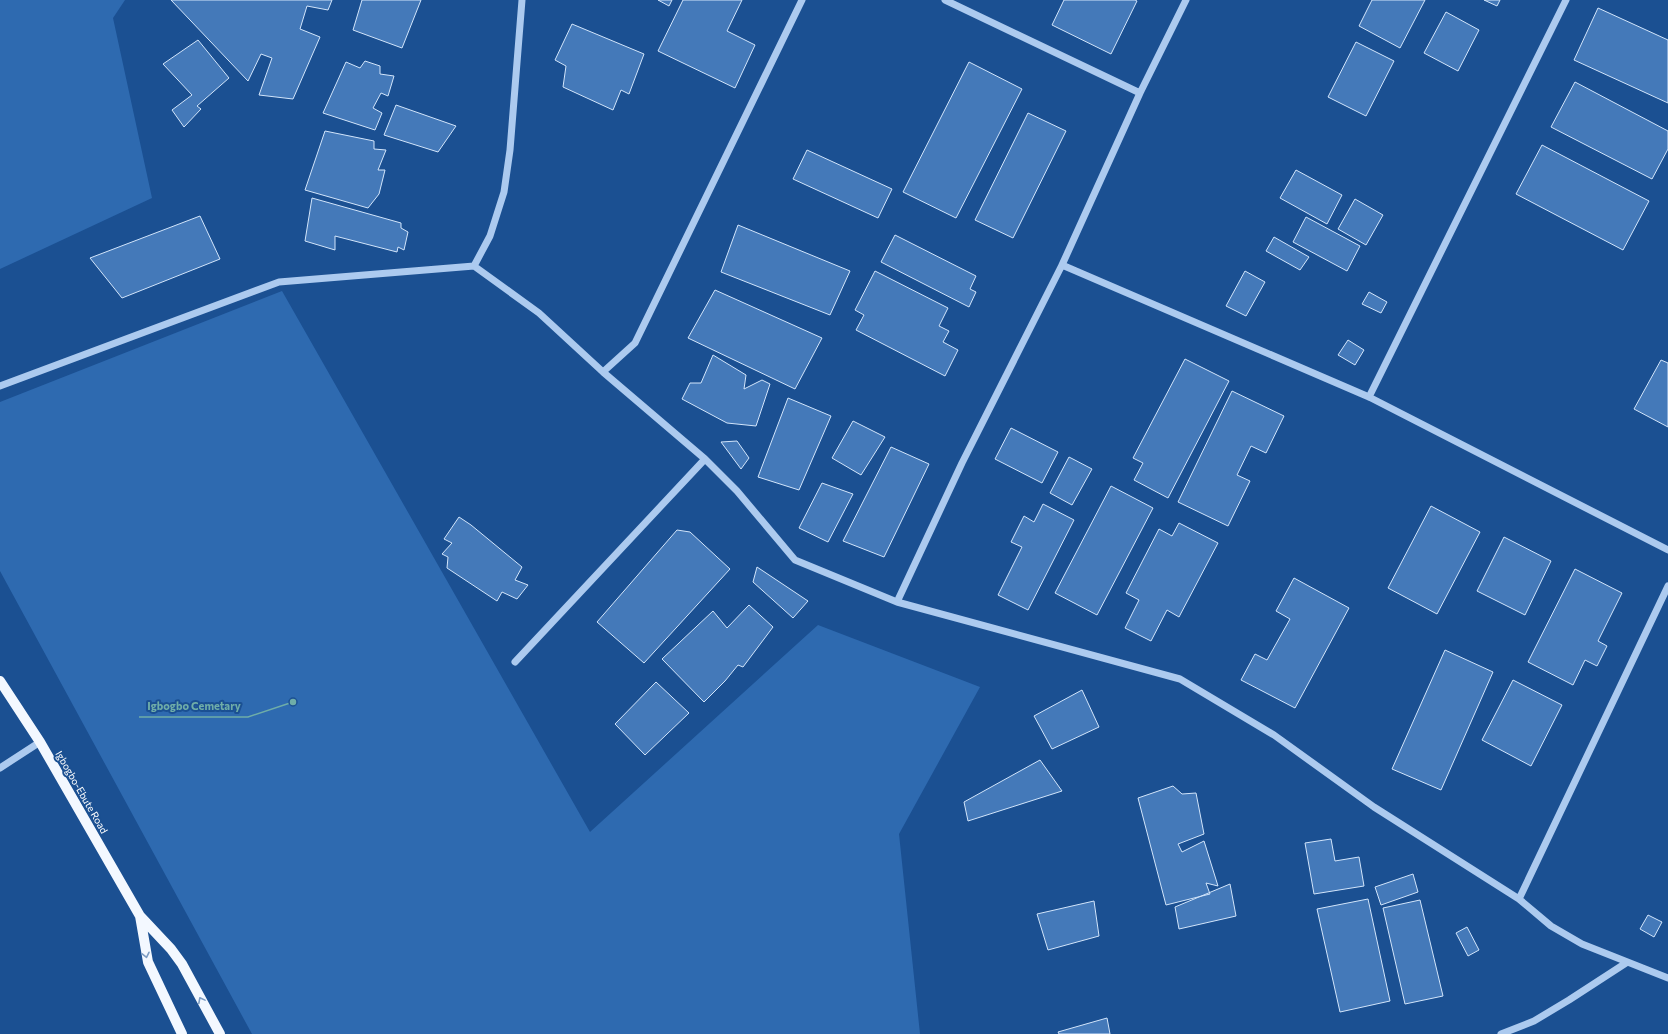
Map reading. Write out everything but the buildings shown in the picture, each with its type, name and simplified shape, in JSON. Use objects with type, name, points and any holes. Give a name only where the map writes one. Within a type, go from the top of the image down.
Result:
[{"type":"main road","name":"Igbogbo-Ebute Road","points":[[0,681],[40,742],[140,916],[175,954],[220,1034]]},
{"type":"main road","name":"Igbogbo-Ebute Road","points":[[140,916],[148,962],[182,1034]]},
{"type":"street","points":[[474,266],[490,236],[504,192],[510,150],[522,0]]},
{"type":"street","points":[[603,372],[636,343],[802,0]]},
{"type":"street","points":[[945,0],[1140,93]]},
{"type":"street","points":[[898,602],[962,463],[1062,265],[1140,93],[1186,0]]},
{"type":"street","points":[[1369,397],[1566,0]]},
{"type":"street","points":[[1062,265],[1369,397],[1668,550]]},
{"type":"street","points":[[0,386],[279,282],[474,266],[539,313],[603,372],[705,460],[737,491],[795,560],[898,602],[1180,679],[1274,735],[1374,806],[1519,899],[1551,926],[1582,944],[1626,963],[1668,978]]},
{"type":"street","points":[[515,662],[705,460]]},
{"type":"street","points":[[1519,899],[1668,586]]},
{"type":"street","points":[[0,768],[40,742]]},
{"type":"street","points":[[1501,1034],[1534,1021],[1570,1000],[1626,963]]},
{"type":"shaded area","points":[[0,0],[125,0],[113,18],[152,198],[0,269]]},
{"type":"shaded area","points":[[282,291],[590,832],[818,625],[980,687],[899,834],[920,1034],[252,1034],[0,571],[0,402]]},
{"type":"place","name":"Igbogbo Cemetary","points":[[293,702]]}]
